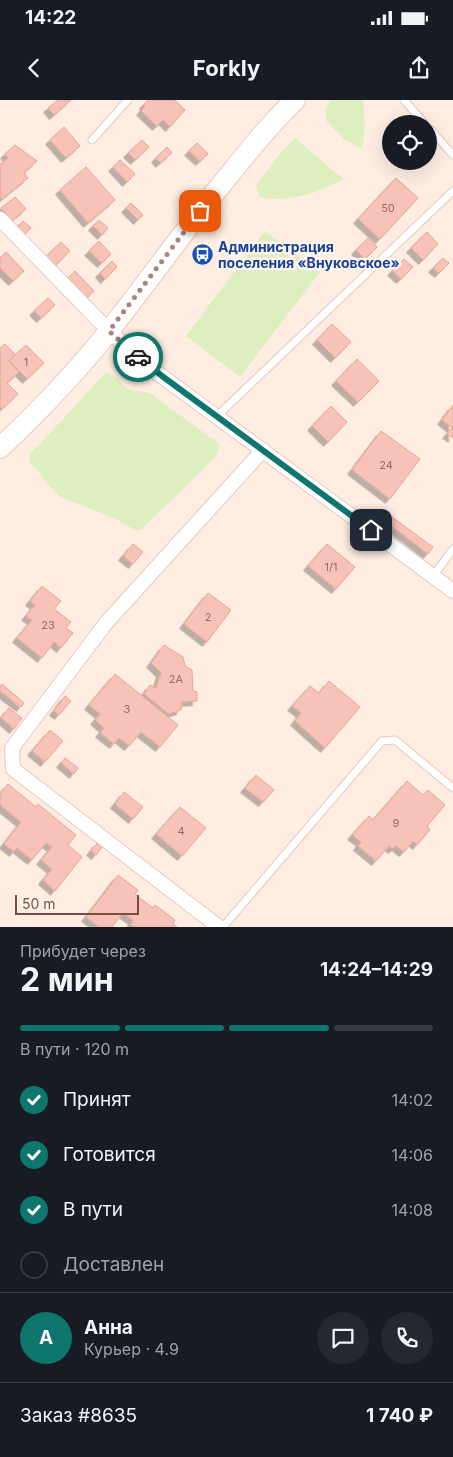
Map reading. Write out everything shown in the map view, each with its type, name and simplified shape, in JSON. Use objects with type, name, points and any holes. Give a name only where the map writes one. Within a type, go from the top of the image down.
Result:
[{"type":"main road","points":[[0,448],[57,391],[109,331],[217,190],[278,116],[295,100]]},
{"type":"street","points":[[0,219],[109,331],[148,366],[453,591]]},
{"type":"street","points":[[221,927],[13,769],[12,748],[106,623],[262,450]]},
{"type":"lane","points":[[92,140],[128,100]]},
{"type":"lane","points":[[404,100],[417,115]]},
{"type":"lane","points":[[437,137],[453,155]]},
{"type":"lane","points":[[217,416],[453,191]]},
{"type":"lane","points":[[433,576],[453,549]]},
{"type":"lane","points":[[221,927],[382,742],[395,740],[453,788]]},
{"type":"green space","points":[[331,100],[363,100],[365,127],[362,149],[343,138],[327,122],[325,110]]},
{"type":"green space","points":[[295,138],[343,179],[324,189],[303,196],[282,199],[260,197],[256,186],[281,152]]},
{"type":"green space","points":[[265,231],[320,272],[240,377],[186,336]]},
{"type":"green space","points":[[106,372],[117,378],[126,388],[150,393],[219,444],[218,452],[214,459],[142,529],[135,530],[116,519],[59,496],[37,469],[31,465],[29,459],[30,453]]},
{"type":"building","points":[[58,100],[71,100],[54,115],[48,108]]},
{"type":"building","points":[[148,100],[175,100],[185,110],[170,127],[163,120],[157,126],[141,111]]},
{"type":"building","points":[[64,127],[80,146],[66,158],[50,140]]},
{"type":"building","points":[[142,140],[149,147],[135,160],[128,153]]},
{"type":"building","points":[[197,143],[208,154],[200,161],[189,151]]},
{"type":"building","points":[[15,145],[37,161],[24,173],[28,178],[2,199],[0,196],[0,164],[8,158],[5,154]]},
{"type":"building","points":[[167,147],[172,153],[160,163],[156,158]]},
{"type":"building","points":[[120,160],[135,174],[127,182],[113,167]]},
{"type":"building","points":[[86,167],[115,200],[88,223],[60,190]]},
{"type":"building","points":[[396,178],[418,198],[380,239],[358,219]]},
{"type":"building","points":[[15,197],[26,209],[12,221],[1,208]]},
{"type":"building","points":[[131,203],[143,215],[138,220],[126,208]]},
{"type":"building","points":[[99,220],[108,228],[102,235],[93,226]]},
{"type":"building","points":[[23,221],[31,228],[25,234],[18,226]]},
{"type":"building","points":[[427,232],[438,244],[423,260],[411,248]]},
{"type":"building","points":[[368,238],[377,247],[365,259],[356,250]]},
{"type":"building","points":[[99,241],[111,254],[102,263],[89,251]]},
{"type":"building","points":[[61,242],[70,251],[56,265],[46,256]]},
{"type":"building","points":[[6,252],[24,271],[13,281],[0,268],[0,258]]},
{"type":"building","points":[[443,258],[449,263],[439,273],[433,268]]},
{"type":"building","points":[[404,259],[413,267],[401,279],[392,271]]},
{"type":"building","points":[[112,261],[117,267],[105,279],[100,273]]},
{"type":"building","points":[[75,271],[94,291],[86,299],[66,280]]},
{"type":"building","points":[[48,298],[55,305],[41,318],[34,311]]},
{"type":"building","points":[[332,324],[351,342],[335,358],[317,340]]},
{"type":"building","points":[[5,344],[16,355],[9,361],[19,372],[7,383],[18,394],[2,409],[0,407],[0,348]]},
{"type":"building","points":[[26,345],[44,363],[27,379],[9,361]]},
{"type":"building","points":[[357,359],[379,381],[358,402],[336,381]]},
{"type":"building","points":[[453,405],[453,438],[447,434],[452,428],[442,420]]},
{"type":"building","points":[[331,406],[347,422],[328,442],[312,426]]},
{"type":"building","points":[[381,431],[420,459],[390,499],[352,470]]},
{"type":"building","points":[[381,509],[433,547],[428,554],[377,515]]},
{"type":"building","points":[[133,544],[143,552],[133,564],[123,556]]},
{"type":"building","points":[[327,544],[355,567],[336,589],[308,566]]},
{"type":"building","points":[[42,586],[61,601],[54,609],[71,622],[66,628],[73,633],[61,648],[54,642],[42,658],[17,638],[32,620],[26,616],[35,605],[30,601]]},
{"type":"building","points":[[208,593],[231,610],[207,642],[184,624]]},
{"type":"building","points":[[164,645],[183,657],[185,666],[192,670],[193,691],[197,692],[197,701],[182,702],[181,710],[169,714],[144,694],[150,685],[156,688],[161,673],[151,663]]},
{"type":"building","points":[[115,674],[178,725],[160,747],[141,732],[129,746],[119,738],[114,744],[100,733],[104,728],[95,720],[100,714],[89,705]]},
{"type":"building","points":[[329,681],[360,707],[325,748],[295,721],[301,713],[292,706],[310,686],[319,693]]},
{"type":"building","points":[[2,684],[24,703],[21,707],[0,691]]},
{"type":"building","points":[[65,696],[71,701],[59,715],[54,711]]},
{"type":"building","points":[[9,708],[22,718],[14,729],[1,718]]},
{"type":"building","points":[[50,730],[63,741],[45,762],[32,751]]},
{"type":"building","points":[[65,758],[78,768],[74,774],[61,763]]},
{"type":"building","points":[[256,775],[274,790],[263,802],[245,788]]},
{"type":"building","points":[[407,781],[423,795],[428,790],[445,805],[427,826],[430,830],[417,845],[413,841],[404,852],[396,846],[393,849],[389,846],[376,861],[358,846],[361,842],[352,835],[369,816],[373,820]]},
{"type":"building","points":[[8,784],[36,807],[38,804],[76,835],[68,845],[82,857],[55,891],[43,880],[52,869],[41,860],[52,847],[46,843],[32,860],[17,848],[14,852],[4,844],[21,822],[0,805],[0,794]]},
{"type":"building","points":[[124,792],[143,807],[133,819],[115,804]]},
{"type":"building","points":[[180,807],[206,828],[182,856],[156,834]]},
{"type":"building","points":[[98,842],[103,846],[96,855],[91,851]]},
{"type":"building","points":[[118,875],[138,890],[135,894],[153,908],[155,905],[175,920],[173,924],[177,927],[134,927],[131,925],[133,920],[123,913],[112,927],[99,927],[86,917]]},
{"type":"way so far","points":[[138,357],[109,331],[200,211]]},
{"type":"place","name":"Администрация поселения «Внуковское»","points":[[202,255]]},
{"type":"route","points":[[138,357],[371,530]]}]
